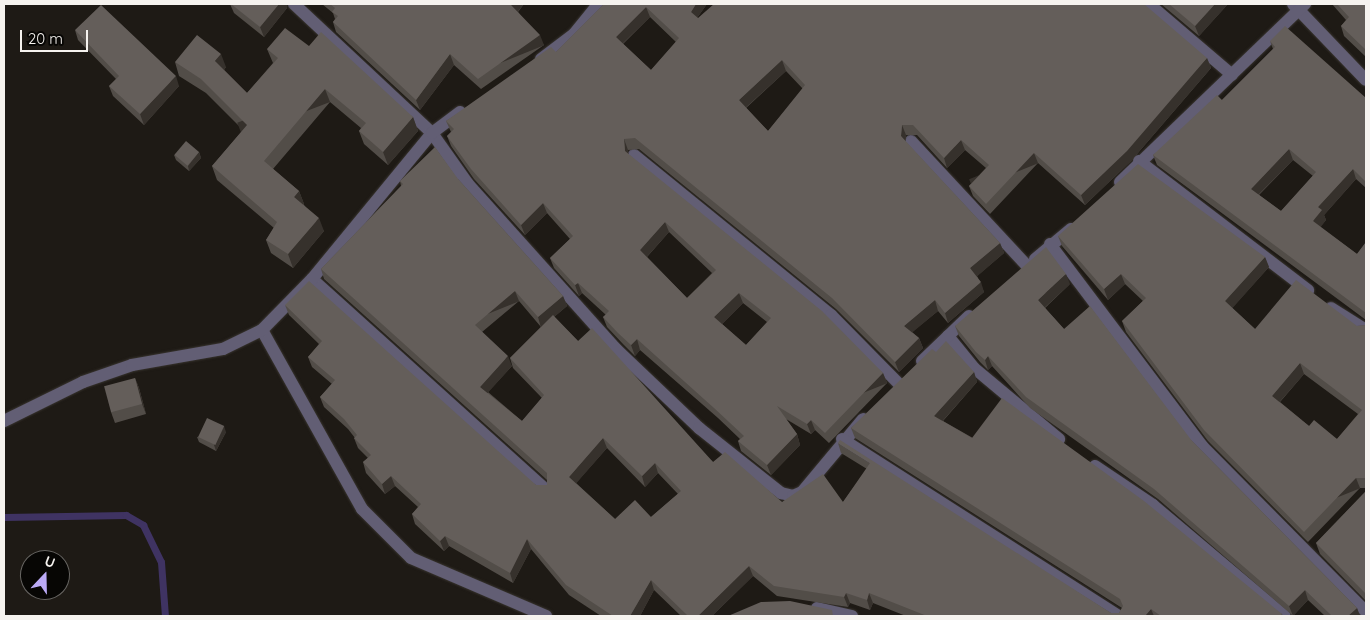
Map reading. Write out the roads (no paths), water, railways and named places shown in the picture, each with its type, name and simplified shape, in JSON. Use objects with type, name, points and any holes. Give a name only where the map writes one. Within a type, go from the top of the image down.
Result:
[{"type":"street","points":[[294,4],[432,133],[468,184],[616,349],[699,428],[781,493],[793,496],[802,492],[842,439],[870,411]]},
{"type":"street","points":[[530,68],[574,34],[598,4]]},
{"type":"street","points":[[1149,4],[1232,74]]},
{"type":"street","points":[[1108,195],[1140,160],[1232,74],[1299,6],[1366,80]]},
{"type":"street","points":[[4,421],[83,382],[132,365],[223,349],[262,330],[312,279],[432,133],[475,101]]},
{"type":"street","points":[[911,141],[1027,266]]},
{"type":"street","points":[[634,155],[831,315],[902,380],[977,310]]},
{"type":"street","points":[[1140,160],[1181,197],[1220,220],[1366,330]]},
{"type":"street","points":[[1013,279],[1050,244],[1080,221]]},
{"type":"street","points":[[1050,244],[1202,446],[1307,555],[1339,583],[1365,611]]},
{"type":"street","points":[[312,279],[545,490]]},
{"type":"street","points":[[262,330],[362,509],[411,558],[546,616]]},
{"type":"street","points":[[948,336],[974,368],[1077,453],[1153,505],[1285,616]]},
{"type":"street","points":[[842,439],[1119,616]]},
{"type":"street","points":[[1307,555],[1319,542]]},
{"type":"street","points":[[804,605],[852,616]]},
{"type":"waterway","points":[[4,517],[126,515],[143,525],[161,562],[165,616]]}]
